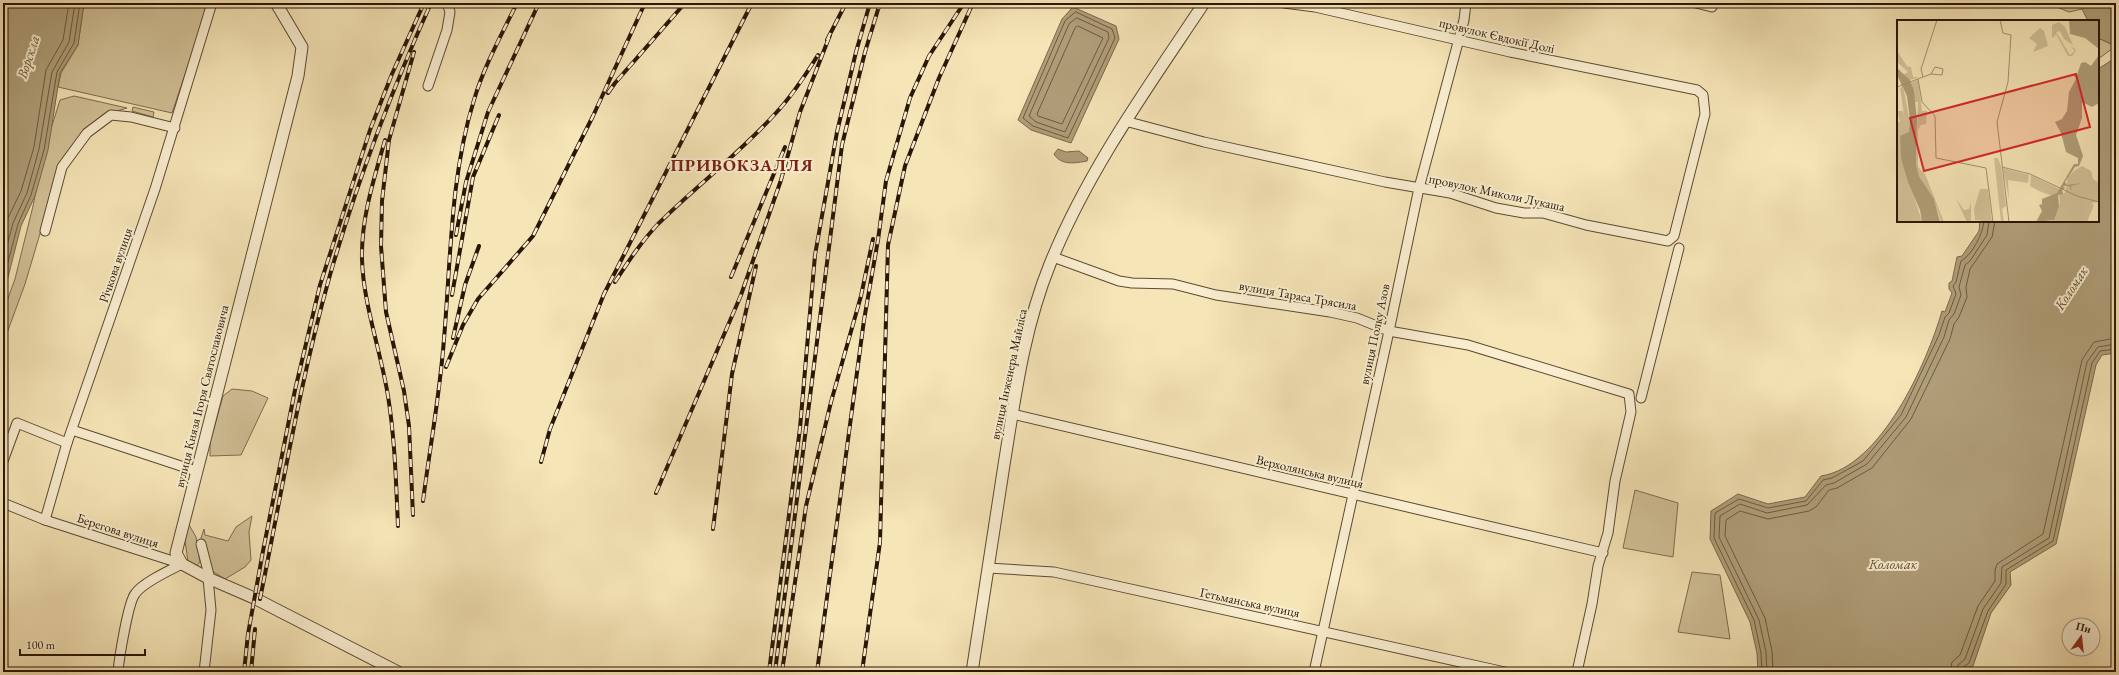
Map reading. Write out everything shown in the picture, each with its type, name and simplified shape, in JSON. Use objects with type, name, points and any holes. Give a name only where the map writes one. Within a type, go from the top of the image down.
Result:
[{"type":"street","name":"Річкова вулиця","points":[[67,443],[175,128],[212,3]]},
{"type":"street","name":"вулиця Князя Ігоря Святославовича","points":[[182,564],[176,553],[298,76],[302,47],[276,3]]},
{"type":"street","points":[[428,86],[447,30],[450,12],[447,3]]},
{"type":"street","name":"вулиця Інженера Майліса","points":[[972,672],[1012,414],[1029,328],[1053,257],[1079,200],[1125,121],[1204,3]]},
{"type":"street","name":"провулок Євдокії Долі","points":[[1284,3],[1315,7],[1697,90],[1703,95]]},
{"type":"street","name":"вулиця Полку Азов","points":[[1314,672],[1354,494],[1418,188],[1464,20],[1466,3]]},
{"type":"street","points":[[1696,3],[1712,7]]},
{"type":"street","name":"провулок Миколи Лукаша","points":[[1125,121],[1204,142],[1418,188],[1450,193],[1511,211],[1543,213],[1586,225],[1668,241],[1674,236],[1679,222],[1703,122],[1705,104],[1703,95]]},
{"type":"street","points":[[45,230],[62,167],[87,133],[111,115],[131,117],[175,128]]},
{"type":"street","points":[[1641,398],[1679,248]]},
{"type":"street","name":"вулиця Тараса Трясила","points":[[1053,257],[1119,281],[1132,283],[1173,284],[1216,295],[1330,312],[1357,318],[1389,331],[1468,345],[1629,394],[1631,412],[1615,481],[1608,533],[1603,553]]},
{"type":"street","name":"Верхолянська вулиця","points":[[1012,414],[1603,553]]},
{"type":"street","points":[[3,461],[17,424],[67,443],[45,520]]},
{"type":"street","points":[[72,430],[196,471]]},
{"type":"street","name":"Берегова вулиця","points":[[3,503],[45,520],[182,564]]},
{"type":"street","points":[[201,544],[209,579],[211,610],[204,672]]},
{"type":"street","points":[[1576,672],[1592,604],[1598,566],[1603,553]]},
{"type":"street","points":[[118,672],[126,624],[135,594],[155,578],[182,564],[209,579],[254,598],[398,672]]},
{"type":"street","name":"Гетьманська вулиця","points":[[988,568],[1054,572],[1505,672]]},
{"type":"shaded area","points":[[84,3],[209,3],[172,113],[58,87],[61,73],[78,45]]},
{"type":"shaded area","points":[[2047,3],[2084,3],[2082,9],[2069,12]]},
{"type":"shaded area","points":[[2099,38],[2116,46],[2099,58]]},
{"type":"shaded area","points":[[74,96],[127,108],[104,115],[62,160],[25,284],[3,344],[3,312],[15,279],[33,206],[43,154],[60,100]]},
{"type":"shaded area","points":[[133,107],[154,112],[153,117],[132,111]]},
{"type":"shaded area","points":[[232,389],[252,391],[268,398],[241,455],[210,456],[210,443],[223,396]]},
{"type":"shaded area","points":[[1635,490],[1678,503],[1673,557],[1623,548]]},
{"type":"shaded area","points":[[252,516],[249,532],[251,560],[245,567],[225,579],[212,571],[201,538],[204,529],[205,535],[228,541],[236,527]]},
{"type":"shaded area","points":[[188,523],[196,537],[200,562],[195,568],[188,562],[185,541]]},
{"type":"shaded area","points":[[1692,572],[1720,575],[1730,639],[1678,632]]},
{"type":"water","name":"Ворскла","points":[[3,3],[84,3],[78,45],[60,73],[48,150],[35,196],[21,226],[3,297]]},
{"type":"water","points":[[2084,3],[2108,3],[2116,12],[2116,46],[2099,38],[2099,20],[2088,20],[2082,9]]},
{"type":"water","points":[[1073,7],[1116,26],[1119,39],[1071,143],[1031,130],[1018,120],[1062,19]]},
{"type":"water","name":"Коломак","points":[[2116,46],[2116,353],[2102,355],[2096,365],[2056,544],[2010,572],[2011,585],[1991,613],[1973,666],[1962,672],[1758,672],[1757,653],[1750,622],[1710,539],[1711,511],[1738,494],[1768,504],[1805,497],[1821,476],[1843,468],[1863,454],[1882,434],[1913,384],[1935,333],[1942,311],[1945,312],[1952,293],[1949,289],[1949,283],[1952,281],[1957,257],[1962,256],[1979,231],[1980,222],[2099,222],[2099,68],[2112,60]]},
{"type":"water","points":[[1058,149],[1066,152],[1079,151],[1088,158],[1087,161],[1065,162],[1057,158],[1054,154]]},
{"type":"railway","points":[[244,672],[248,634],[263,551],[295,390],[320,285],[370,130],[392,74],[424,3]]},
{"type":"railway","points":[[260,599],[300,396],[319,315],[340,240],[363,172],[402,70],[431,3]]},
{"type":"railway","points":[[423,501],[442,359],[453,218],[460,159],[466,129],[478,87],[517,3]]},
{"type":"railway","points":[[456,235],[466,182],[488,112],[539,3]]},
{"type":"railway","points":[[446,367],[463,325],[478,299],[533,236],[593,116],[645,3]]},
{"type":"railway","points":[[608,93],[685,3]]},
{"type":"railway","points":[[541,462],[550,429],[604,294],[752,3]]},
{"type":"railway","points":[[827,40],[846,3]]},
{"type":"railway","points":[[769,672],[800,428],[815,255],[837,132],[856,52],[870,3]]},
{"type":"railway","points":[[775,672],[842,145],[865,52],[880,3]]},
{"type":"railway","points":[[817,672],[864,320],[878,240],[886,181],[910,98],[929,56],[964,3]]},
{"type":"railway","points":[[862,672],[880,542],[888,245],[905,166],[939,78],[973,3]]},
{"type":"railway","points":[[656,493],[741,295],[781,180],[800,112],[830,35]]},
{"type":"railway","points":[[413,515],[409,426],[404,391],[386,312],[381,246],[382,201],[389,140],[414,52]]},
{"type":"railway","points":[[615,282],[640,245],[658,224],[747,143],[781,107],[798,86],[818,55]]},
{"type":"railway","points":[[452,295],[473,177],[499,115]]},
{"type":"railway","points":[[385,140],[366,214],[362,244],[362,259],[363,276],[369,310],[388,396],[395,461],[398,526]]},
{"type":"railway","points":[[731,277],[785,147]]},
{"type":"railway","points":[[782,672],[806,506],[831,402],[861,296],[873,239]]},
{"type":"railway","points":[[453,338],[465,285],[479,246]]},
{"type":"railway","points":[[713,529],[732,374],[756,266]]},
{"type":"railway","points":[[251,672],[255,629]]},
{"type":"district","name":"ПРИВОКЗАЛЛЯ","points":[[742,165]]}]
